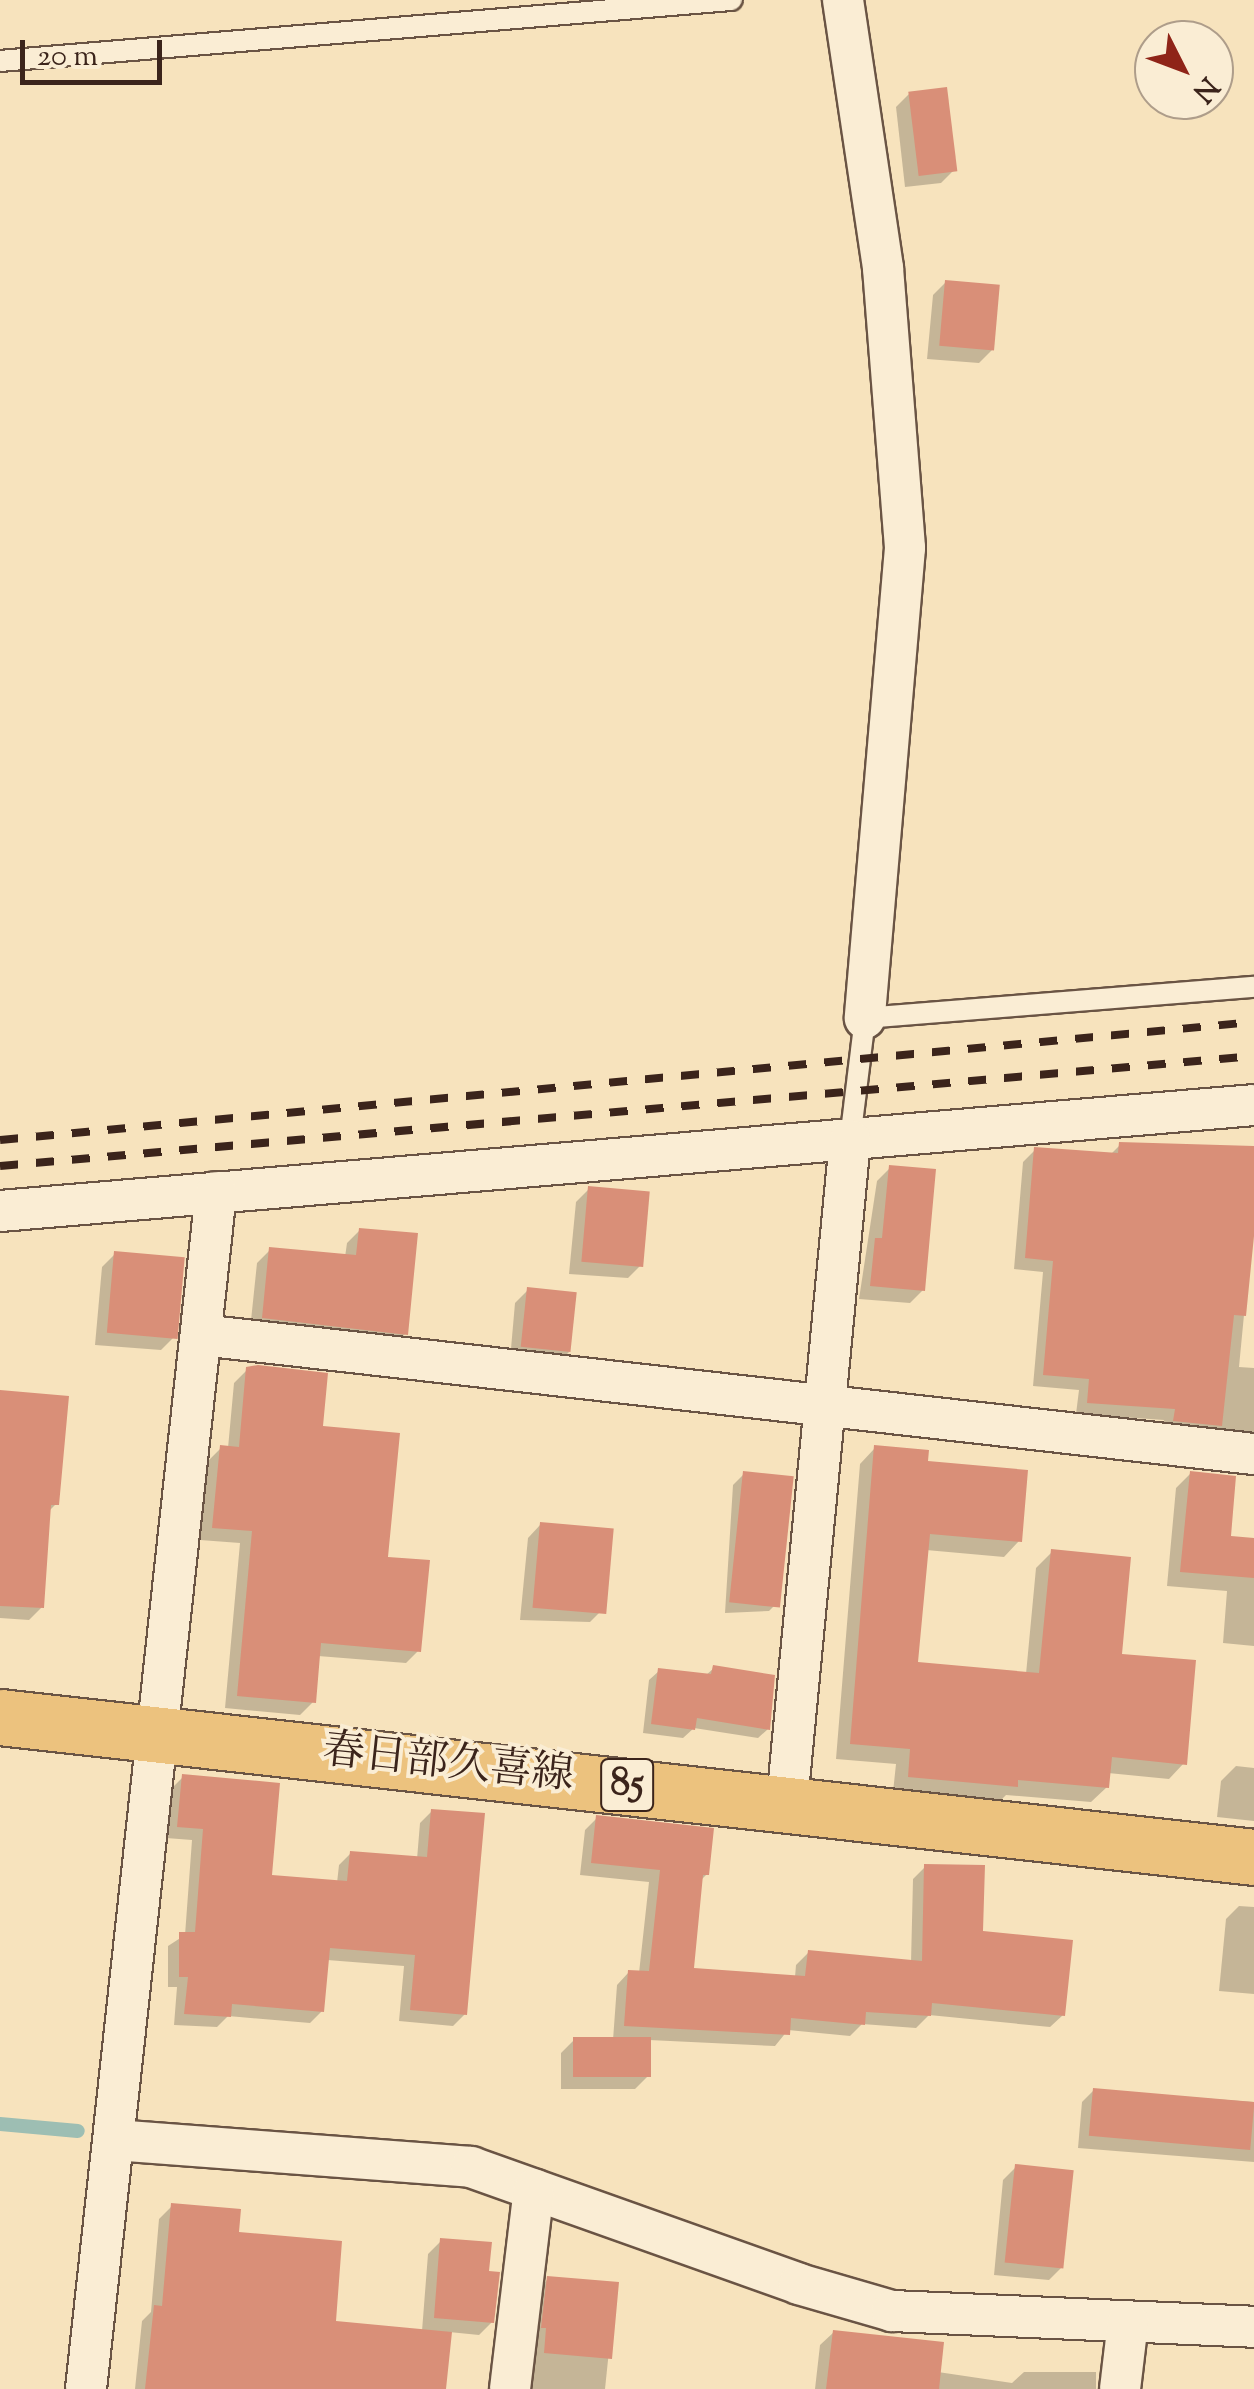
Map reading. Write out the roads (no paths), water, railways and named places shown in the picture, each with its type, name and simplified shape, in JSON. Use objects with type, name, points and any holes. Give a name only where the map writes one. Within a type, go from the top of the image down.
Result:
[{"type":"main road","name":"春日部久喜線","points":[[0,1717],[787,1802],[1254,1858]]},
{"type":"street","points":[[844,0],[882,268],[905,548],[864,1018]]},
{"type":"street","points":[[0,1211],[1254,1105]]},
{"type":"street","points":[[787,1802],[828,1406],[850,1140]]},
{"type":"street","points":[[86,2389],[216,1192]]},
{"type":"street","points":[[201,1336],[1254,1454]]},
{"type":"street","points":[[114,2140],[470,2166],[799,2284],[892,2311],[1254,2328]]},
{"type":"street","points":[[510,2389],[534,2189]]},
{"type":"street","points":[[1120,2389],[1128,2322]]},
{"type":"lane","points":[[0,61],[731,0]]},
{"type":"lane","points":[[850,1140],[864,1018],[1254,986]]},
{"type":"waterway","points":[[0,2124],[78,2131]]},
{"type":"railway","points":[[0,1140],[1254,1022]]},
{"type":"railway","points":[[0,1166],[1254,1056]]}]
